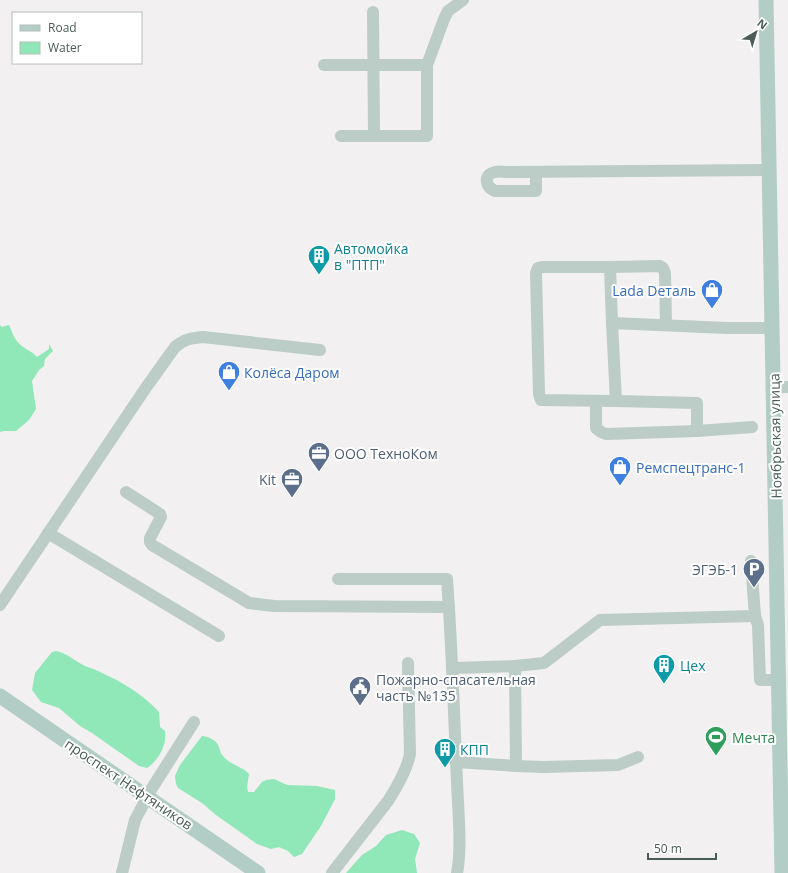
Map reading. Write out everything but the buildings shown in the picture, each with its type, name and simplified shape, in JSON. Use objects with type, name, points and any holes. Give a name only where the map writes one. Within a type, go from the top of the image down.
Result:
[{"type":"main road","name":"Ноябрьская улица","points":[[766,0],[772,328],[781,387],[778,624],[782,873]]},
{"type":"main road","name":"проспект Нефтяников","points":[[0,696],[145,800],[241,873]]},
{"type":"main road","name":"проспект Нефтяников","points":[[0,708],[258,873]]},
{"type":"street","points":[[341,136],[427,136],[427,65],[448,11],[463,0]]},
{"type":"street","points":[[373,12],[374,136]]},
{"type":"street","points":[[324,65],[427,65]]},
{"type":"street","points":[[536,172],[769,170]]},
{"type":"street","points":[[666,325],[665,273],[663,268],[660,266],[538,268],[536,273],[539,394],[541,400],[697,404],[698,431]]},
{"type":"street","points":[[610,267],[616,401]]},
{"type":"street","points":[[612,323],[727,328],[772,328]]},
{"type":"street","points":[[0,605],[144,389],[175,347],[181,342],[191,338],[203,337],[320,350]]},
{"type":"street","points":[[596,401],[596,428],[606,434],[698,431],[752,427]]},
{"type":"street","points":[[126,492],[160,514],[161,517],[150,538],[152,545],[249,603],[274,606],[449,607]]},
{"type":"street","points":[[48,533],[219,636]]},
{"type":"street","points":[[751,561],[760,680],[780,680]]},
{"type":"street","points":[[338,579],[447,579],[453,668],[459,844],[456,873]]},
{"type":"street","points":[[453,668],[515,666],[544,663],[600,620],[756,620],[778,624]]},
{"type":"street","points":[[332,873],[388,801],[408,761],[410,754],[408,663]]},
{"type":"street","points":[[515,666],[516,766]]},
{"type":"street","points":[[122,873],[135,820],[145,800],[194,722]]},
{"type":"street","points":[[456,762],[544,767],[618,765],[638,757]]},
{"type":"water","points":[[0,325],[2,327],[9,325],[18,343],[37,357],[49,349],[49,344],[53,351],[45,359],[44,366],[39,370],[32,381],[36,409],[29,420],[16,431],[0,432]]},
{"type":"water","points":[[56,651],[115,679],[146,699],[159,712],[160,727],[165,731],[165,742],[161,752],[151,765],[147,768],[139,766],[80,726],[59,708],[41,702],[32,690],[35,673],[52,652]]},
{"type":"water","points":[[202,736],[215,741],[219,746],[222,755],[226,759],[249,774],[247,787],[248,792],[254,792],[262,782],[266,780],[274,779],[287,785],[317,786],[335,790],[335,799],[321,826],[302,854],[294,857],[288,851],[279,847],[271,849],[257,844],[216,815],[202,803],[178,788],[175,776],[180,765]]},
{"type":"water","points":[[402,830],[414,834],[420,843],[415,859],[417,873],[346,873],[362,855],[376,846],[386,835]]},
{"type":"place","name":"Автомойка в \"ПТП\"","points":[[319,276]]},
{"type":"place","name":"Lada Dеталь","points":[[712,310]]},
{"type":"place","name":"Колёса Даром","points":[[229,392]]},
{"type":"place","name":"ООО ТехноКом","points":[[319,472]]},
{"type":"place","name":"Ремспецтранс-1","points":[[620,486]]},
{"type":"place","name":"Kit","points":[[292,498]]},
{"type":"place","name":"ЭГЭБ-1","points":[[754,588]]},
{"type":"place","name":"Цех","points":[[664,684]]},
{"type":"place","name":"Пожарно-спасательная часть №135","points":[[360,706]]},
{"type":"place","name":"Мечта","points":[[716,756]]},
{"type":"place","name":"КПП","points":[[445,768]]}]
